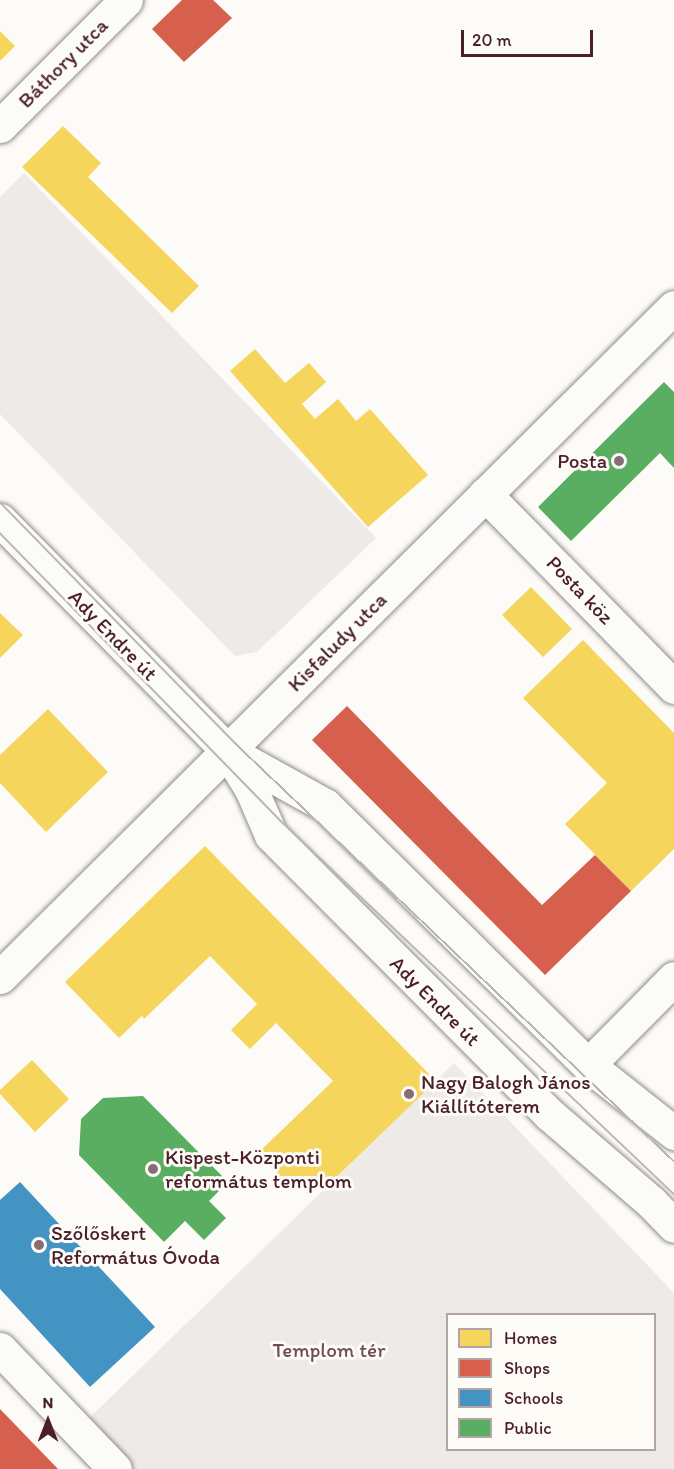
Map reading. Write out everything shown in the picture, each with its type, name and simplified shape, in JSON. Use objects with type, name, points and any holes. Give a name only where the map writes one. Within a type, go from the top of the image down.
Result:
[{"type":"street","name":"Báthory utca","points":[[0,126],[126,0]]},
{"type":"street","name":"Kisfaludy utca","points":[[0,977],[674,307]]},
{"type":"street","name":"Posta köz","points":[[485,494],[674,687]]},
{"type":"street","name":"Ady Endre út","points":[[0,519],[227,750],[250,789],[271,835],[541,1106],[651,1202],[674,1226]]},
{"type":"street","name":"Ady Endre út","points":[[227,750],[325,805],[588,1065],[674,1133]]},
{"type":"street","points":[[588,1065],[674,978]]},
{"type":"street","points":[[0,1349],[115,1469]]},
{"type":"green space","points":[[24,173],[376,538],[257,652],[235,656],[0,414],[0,197]]},
{"type":"green space","name":"Templom tér","points":[[454,1063],[674,1293],[674,1469],[115,1469],[77,1430]]},
{"type":"building: Homes","points":[[0,31],[15,46],[0,61]]},
{"type":"building: Homes","points":[[63,126],[101,163],[88,177],[199,286],[172,313],[22,167]]},
{"type":"building: Homes","points":[[255,349],[285,383],[309,363],[326,382],[302,404],[315,419],[338,399],[356,421],[370,409],[428,475],[368,527],[230,371]]},
{"type":"building: Homes","points":[[531,587],[572,629],[543,657],[502,615]]},
{"type":"building: Homes","points":[[0,613],[23,635],[0,658]]},
{"type":"building: Homes","points":[[583,640],[674,733],[674,849],[631,891],[565,824],[607,783],[523,698]]},
{"type":"building: Homes","points":[[48,709],[108,772],[46,832],[0,783],[0,755]]},
{"type":"building: Homes","points":[[205,846],[436,1081],[323,1190],[309,1176],[280,1176],[258,1153],[333,1081],[276,1023],[250,1049],[231,1030],[257,1004],[210,956],[144,1019],[142,1016],[119,1038],[65,982]]},
{"type":"building: Homes","points":[[32,1060],[69,1099],[35,1132],[0,1094],[0,1090]]},
{"type":"building: Shops","points":[[182,0],[213,0],[232,18],[184,62],[152,29]]},
{"type":"building: Shops","points":[[347,706],[542,905],[595,855],[631,891],[545,975],[312,740]]},
{"type":"building: Shops","points":[[0,1409],[58,1469],[0,1469]]},
{"type":"building: Schools","name":"Szőlőskert Református Óvoda","points":[[20,1182],[155,1327],[90,1387],[0,1289],[0,1200]]},
{"type":"building: Public","name":"Posta","points":[[664,382],[674,392],[674,468],[660,453],[571,541],[538,507]]},
{"type":"building: Public","name":"Kispest-Központi református templom","points":[[143,1096],[228,1182],[209,1201],[226,1218],[204,1240],[185,1221],[164,1242],[79,1155],[81,1119],[103,1098]]},
{"type":"tram line","points":[[0,502],[235,743],[674,1161]]},
{"type":"tram line","points":[[0,533],[281,821],[674,1194]]},
{"type":"place","name":"Posta","points":[[619,461]]},
{"type":"place","name":"Nagy Balogh János Kiállítóterem","points":[[409,1094]]},
{"type":"place","name":"Kispest-Központi református templom","points":[[153,1169]]},
{"type":"place","name":"Szőlőskert Református Óvoda","points":[[39,1245]]}]
